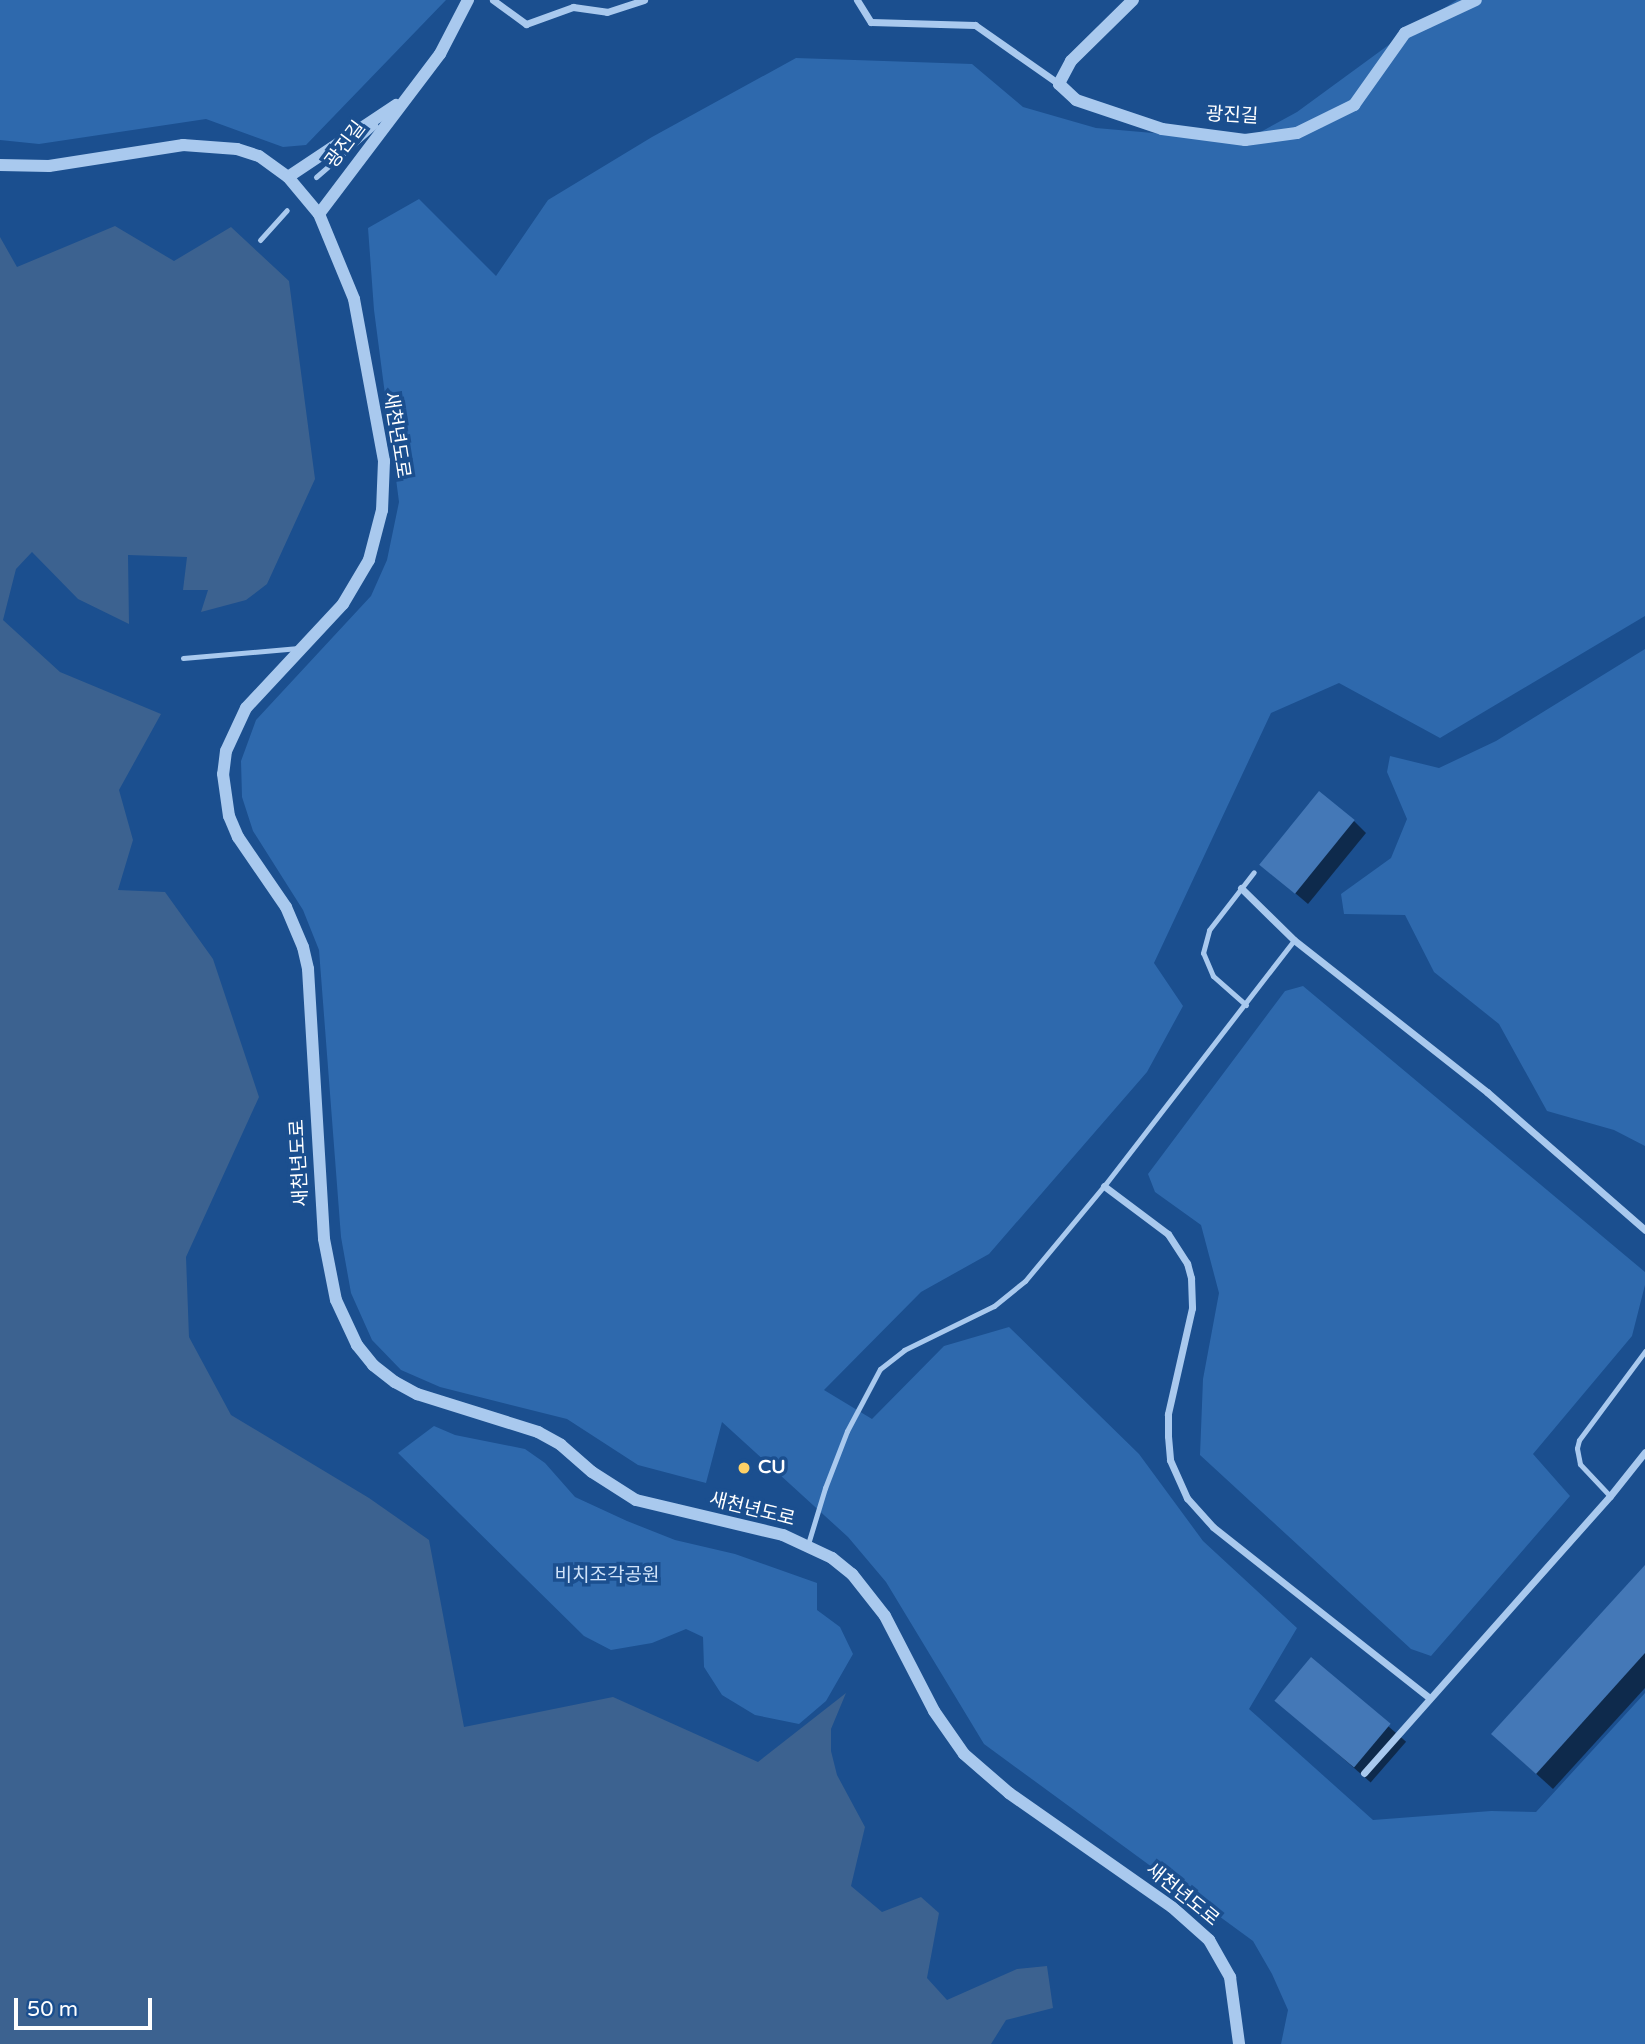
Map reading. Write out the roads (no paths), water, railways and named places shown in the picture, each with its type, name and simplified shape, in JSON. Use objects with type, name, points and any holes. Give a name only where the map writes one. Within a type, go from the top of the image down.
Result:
[{"type":"street","name":"광진길","points":[[319,214],[440,54],[468,0]]},
{"type":"street","points":[[493,0],[526,24],[573,7],[607,12],[644,0]]},
{"type":"street","points":[[857,0],[871,22],[975,25],[1059,84],[1071,61],[1133,0]]},
{"type":"street","name":"광진길","points":[[1059,84],[1076,100],[1162,129],[1245,140],[1297,133],[1354,105],[1405,33],[1476,0]]},
{"type":"street","name":"광진길","points":[[288,177],[405,100]]},
{"type":"street","name":"새천년도로","points":[[0,166],[49,166],[150,148],[211,146],[259,156],[288,177],[319,214],[354,299],[384,461],[385,485],[369,560],[343,604],[299,648],[246,708],[226,751],[225,795],[238,837],[286,907],[303,947],[313,1044],[324,1239],[334,1291],[345,1324],[373,1365],[417,1394],[538,1432],[561,1445],[592,1472],[636,1500],[808,1544],[852,1574],[880,1608],[934,1711],[964,1754],[1009,1793],[1172,1907],[1209,1940],[1230,1977],[1239,2044]]},
{"type":"street","points":[[1241,888],[1294,940],[1487,1092],[1645,1230]]},
{"type":"street","points":[[1104,1186],[1168,1234],[1187,1263],[1191,1278],[1192,1308],[1168,1414],[1170,1460],[1187,1498],[1213,1527],[1428,1698]]},
{"type":"street","points":[[1364,1773],[1610,1496],[1645,1452]]},
{"type":"lane","points":[[316,177],[405,100]]},
{"type":"lane","points":[[260,240],[287,209]]},
{"type":"lane","points":[[183,658],[299,648]]},
{"type":"lane","points":[[1246,1004],[1213,976],[1203,953],[1209,930],[1254,872]]},
{"type":"lane","points":[[808,1544],[825,1488],[847,1431],[880,1369],[904,1350],[1007,1297],[1025,1281],[1104,1186],[1294,940]]},
{"type":"lane","points":[[1610,1496],[1580,1464],[1577,1448],[1579,1440],[1645,1351]]},
{"type":"place","name":"CU","points":[[744,1468]]},
{"type":"park label","name":"비치조각공원","points":[[607,1576]]}]
